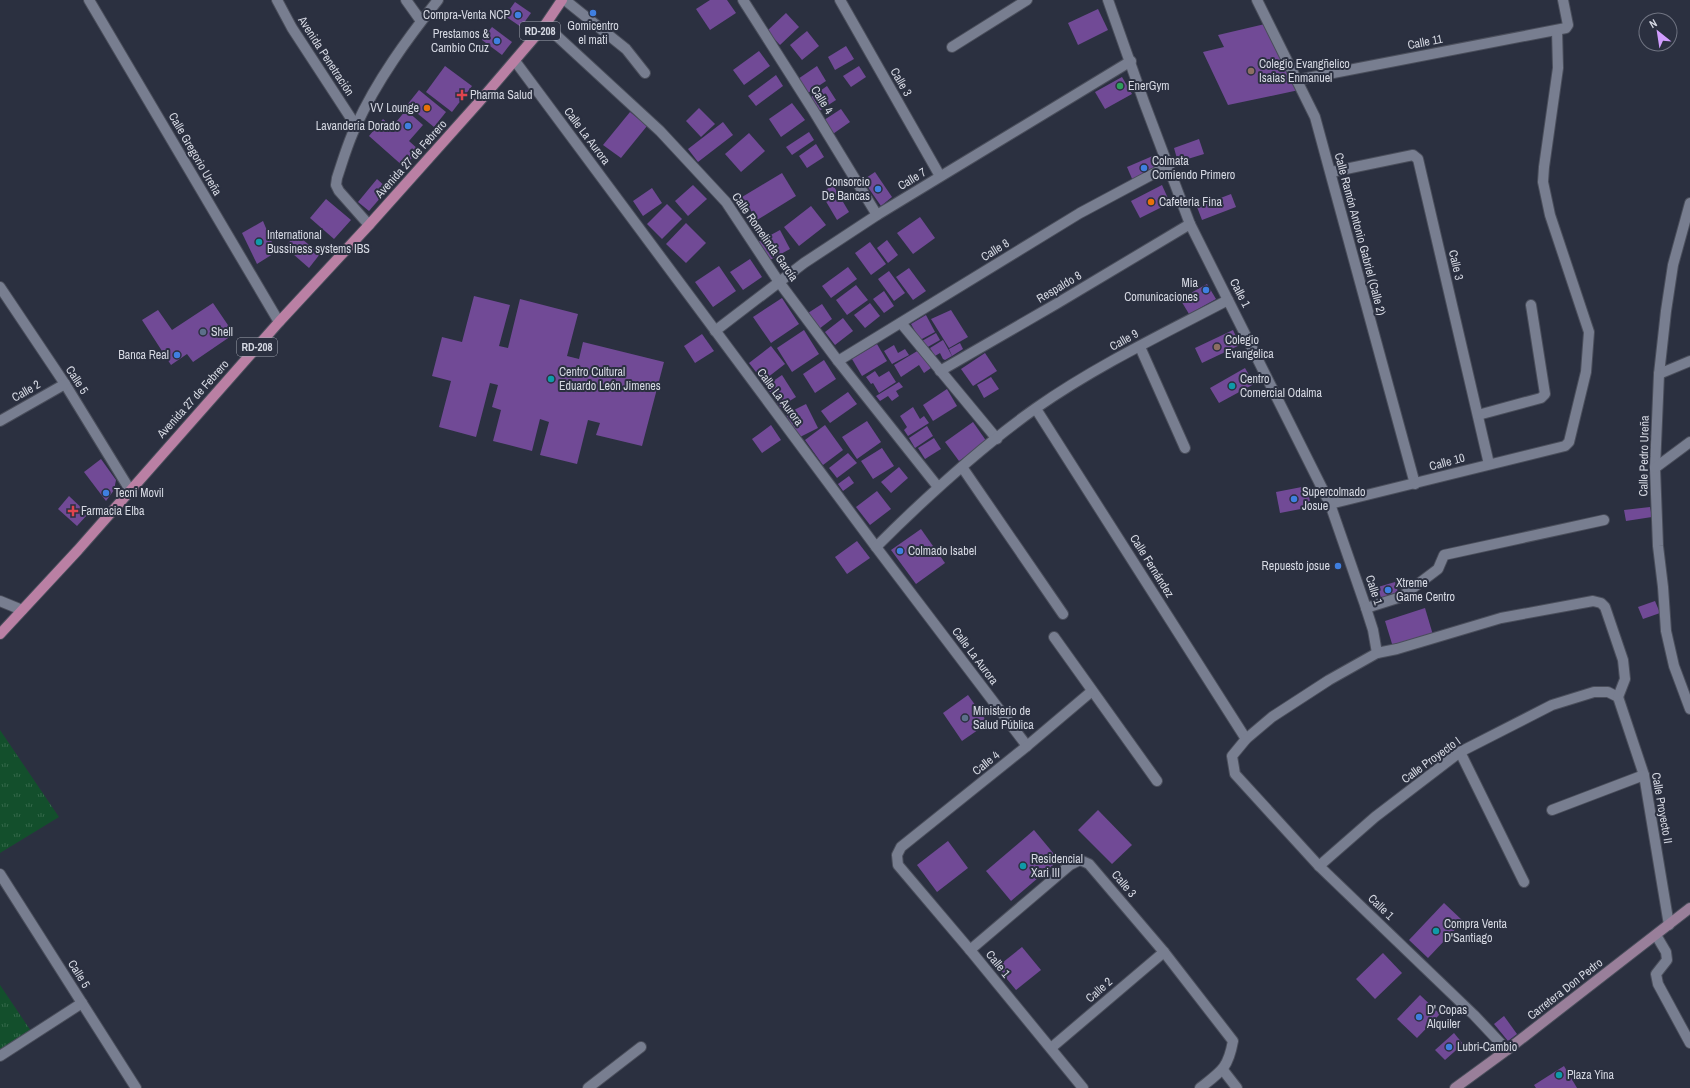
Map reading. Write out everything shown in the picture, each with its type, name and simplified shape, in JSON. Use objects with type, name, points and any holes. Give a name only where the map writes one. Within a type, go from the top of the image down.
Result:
[{"type":"main road","name":"Avenida 27 de Febrero","points":[[0,634],[78,550],[279,322],[369,225],[515,61],[564,0]]},
{"type":"street","name":"Avenida Penetración","points":[[277,0],[292,28],[356,126]]},
{"type":"street","points":[[406,0],[421,21]]},
{"type":"street","points":[[369,225],[339,190],[336,185],[337,178],[356,126],[383,75],[421,21],[438,0]]},
{"type":"street","points":[[564,0],[626,49],[645,73]]},
{"type":"street","name":"Calle 4","points":[[743,0],[813,110],[877,215]]},
{"type":"street","name":"Calle 3","points":[[840,0],[940,176]]},
{"type":"street","points":[[952,47],[1027,0]]},
{"type":"street","name":"Calle 1","points":[[1108,0],[1190,224],[1330,504],[1373,630],[1377,653],[1329,680],[1272,717],[1246,739],[1232,756],[1235,774],[1319,866],[1474,1015],[1507,1050]]},
{"type":"street","name":"Calle Ramón Antonio Gabriel (Calle 2)","points":[[1257,0],[1315,117],[1415,484]]},
{"type":"street","points":[[1557,30],[1566,28],[1568,25],[1564,0]]},
{"type":"street","name":"Calle Gregorio Ureña","points":[[93,1],[279,322]]},
{"type":"street","name":"Calle Romelinda García","points":[[545,25],[660,131],[716,190],[726,202],[779,282],[838,361],[938,487]]},
{"type":"street","name":"Calle 11","points":[[1297,80],[1557,30]]},
{"type":"street","name":"Calle 10","points":[[1330,504],[1565,446],[1569,442],[1586,372],[1589,332],[1550,215],[1543,182],[1558,68],[1557,30]]},
{"type":"street","name":"Calle La Aurora","points":[[515,61],[876,547],[1027,746]]},
{"type":"street","name":"Calle 7","points":[[716,331],[804,263],[877,215],[1131,61]]},
{"type":"street","name":"Calle 3","points":[[1331,172],[1413,155],[1418,159],[1489,464]]},
{"type":"street","name":"Calle 8","points":[[838,361],[1080,213],[1168,166]]},
{"type":"street","name":"Calle Pedro Ureña","points":[[1690,203],[1673,265],[1666,311],[1659,374],[1655,468],[1658,546],[1666,631],[1674,666],[1690,709]]},
{"type":"street","name":"Respaldo 8","points":[[940,370],[1190,224]]},
{"type":"street","name":"Calle 5","points":[[0,287],[64,384],[130,490]]},
{"type":"street","name":"Calle 9","points":[[997,439],[1036,408],[1078,381],[1140,346],[1228,300]]},
{"type":"street","points":[[1478,415],[1541,398],[1546,394],[1531,305]]},
{"type":"street","points":[[876,547],[938,487],[997,439],[901,323]]},
{"type":"street","points":[[1140,346],[1185,448]]},
{"type":"street","points":[[1659,374],[1690,361]]},
{"type":"street","name":"Calle 2","points":[[0,422],[64,384]]},
{"type":"street","name":"Calle Fernández","points":[[1036,408],[1246,739]]},
{"type":"street","points":[[1655,468],[1690,442]]},
{"type":"street","points":[[962,467],[1063,614]]},
{"type":"street","points":[[1366,608],[1401,597],[1438,569],[1444,555],[1604,520]]},
{"type":"street","points":[[1377,653],[1397,649],[1501,618],[1598,601],[1604,607],[1623,660],[1625,678],[1618,697]]},
{"type":"street","points":[[0,602],[22,610]]},
{"type":"street","points":[[1054,637],[1157,781]]},
{"type":"street","name":"Calle 4","points":[[897,855],[901,847],[1027,746],[1092,691]]},
{"type":"street","name":"Calle Proyecto I","points":[[1319,866],[1375,817],[1460,752],[1552,705],[1594,692],[1608,692],[1618,697]]},
{"type":"street","name":"Calle Proyecto II","points":[[1618,697],[1644,775],[1669,925]]},
{"type":"street","points":[[1460,752],[1524,882]]},
{"type":"street","points":[[1552,810],[1644,775]]},
{"type":"street","name":"Calle 1","points":[[897,855],[898,865],[1083,1088]]},
{"type":"street","name":"Calle 3","points":[[970,950],[1070,865],[1080,860],[1089,864],[1164,952],[1233,1041],[1230,1054],[1223,1070]]},
{"type":"street","name":"Calle 5","points":[[0,874],[136,1088]]},
{"type":"street","name":"Carretera Don Pedro","points":[[1455,1088],[1507,1050],[1690,908]]},
{"type":"street","points":[[1656,935],[1666,952],[1667,960],[1656,974],[1658,984],[1690,1043]]},
{"type":"street","name":"Calle 2","points":[[1051,1048],[1164,952]]},
{"type":"street","points":[[0,1056],[82,1004]]},
{"type":"street","points":[[588,1088],[641,1047]]},
{"type":"street","points":[[1200,1088],[1223,1070],[1237,1088]]},
{"type":"green space","points":[[0,730],[59,817],[0,853]]},
{"type":"green space","points":[[0,985],[33,1034],[0,1053]]},
{"type":"building","points":[[710,0],[727,0],[736,13],[710,30],[696,9]]},
{"type":"building","name":"Compra-Venta NCP","points":[[515,2],[531,13],[521,27],[505,16]]},
{"type":"building","points":[[1098,9],[1108,30],[1078,45],[1068,23]]},
{"type":"building","points":[[786,13],[799,27],[780,45],[767,31]]},
{"type":"building","name":"Colegio Evangñelico Isaias Enmanuel","points":[[1265,24],[1299,90],[1228,105],[1203,52],[1224,47],[1218,35]]},
{"type":"building","name":"Prestamos & Cambio Cruz","points":[[492,27],[512,42],[502,55],[482,40]]},
{"type":"building","points":[[807,31],[819,46],[802,60],[790,45]]},
{"type":"building","points":[[846,46],[854,59],[835,70],[828,57]]},
{"type":"building","points":[[759,51],[770,66],[744,85],[733,70]]},
{"type":"building","points":[[445,66],[472,86],[452,112],[426,92]]},
{"type":"building","points":[[817,66],[826,81],[805,95],[795,81]]},
{"type":"building","points":[[859,66],[866,77],[851,87],[843,76]]},
{"type":"building","points":[[776,75],[783,86],[756,106],[748,96]]},
{"type":"building","points":[[1122,77],[1132,94],[1105,109],[1095,92]]},
{"type":"building","points":[[827,86],[836,100],[816,113],[807,100]]},
{"type":"building","name":"VV Lounge","points":[[419,90],[446,112],[434,127],[407,105]]},
{"type":"building","points":[[792,103],[805,120],[781,137],[769,119]]},
{"type":"building","points":[[699,108],[715,124],[701,137],[686,121]]},
{"type":"building","points":[[841,109],[850,122],[830,136],[821,122]]},
{"type":"building","points":[[406,110],[423,125],[409,141],[419,150],[404,167],[369,136],[383,119],[392,127]]},
{"type":"building","points":[[630,112],[647,126],[621,158],[603,145]]},
{"type":"building","points":[[723,122],[733,135],[698,162],[688,149]]},
{"type":"building","points":[[809,132],[814,140],[792,155],[786,147]]},
{"type":"building","points":[[749,133],[765,151],[741,172],[725,154]]},
{"type":"building","points":[[1199,139],[1204,154],[1178,162],[1174,148]]},
{"type":"building","points":[[816,144],[824,157],[807,168],[799,156]]},
{"type":"building","name":"Colmata Comiendo Primero","points":[[1155,155],[1162,168],[1133,181],[1127,167]]},
{"type":"building","name":"Consorcio De Bancas","points":[[875,172],[892,197],[881,206],[863,180]]},
{"type":"building","points":[[782,173],[796,196],[757,220],[742,197]]},
{"type":"building","points":[[377,179],[388,189],[369,211],[358,202]]},
{"type":"building","points":[[693,185],[707,199],[688,216],[675,201]]},
{"type":"building","points":[[833,185],[849,212],[837,220],[821,193]]},
{"type":"building","name":"Cafeteria Fina","points":[[1162,185],[1170,203],[1140,218],[1131,201]]},
{"type":"building","points":[[652,188],[662,203],[643,216],[633,201]]},
{"type":"building","points":[[1231,194],[1236,207],[1202,220],[1197,207]]},
{"type":"building","points":[[326,199],[351,220],[334,239],[310,218]]},
{"type":"building","points":[[667,204],[682,219],[662,239],[647,224]]},
{"type":"building","points":[[811,206],[826,225],[799,246],[784,227]]},
{"type":"building","points":[[920,217],[935,238],[913,254],[897,233]]},
{"type":"building","name":"International Bussiness systems IBS","points":[[263,221],[276,252],[257,264],[242,233]]},
{"type":"building","points":[[686,223],[706,243],[686,263],[666,244]]},
{"type":"building","points":[[780,230],[790,249],[768,261],[758,242]]},
{"type":"building","points":[[296,234],[320,254],[309,268],[285,247]]},
{"type":"building","points":[[887,240],[898,255],[888,263],[877,248]]},
{"type":"building","points":[[870,242],[886,264],[871,275],[855,253]]},
{"type":"building","points":[[750,259],[762,277],[743,290],[730,272]]},
{"type":"building","points":[[719,266],[736,291],[713,307],[695,282]]},
{"type":"building","points":[[848,267],[857,279],[831,298],[822,286]]},
{"type":"building","points":[[909,268],[926,291],[913,300],[896,277]]},
{"type":"building","points":[[889,271],[905,293],[894,301],[878,279]]},
{"type":"building","points":[[1207,284],[1216,299],[1189,314],[1180,299]]},
{"type":"building","points":[[856,285],[868,300],[847,315],[836,300]]},
{"type":"building","points":[[884,291],[894,306],[884,313],[873,299]]},
{"type":"building","name":"Centro Cultural Eduardo León Jimenes","points":[[474,296],[510,305],[499,346],[508,348],[520,299],[578,314],[567,356],[579,359],[583,342],[664,362],[642,446],[596,435],[600,423],[588,420],[577,464],[540,455],[549,422],[540,419],[532,451],[493,441],[501,410],[492,407],[498,385],[490,383],[476,437],[439,427],[451,381],[432,376],[442,337],[462,342]]},
{"type":"building","points":[[782,298],[799,324],[771,343],[753,317]]},
{"type":"building","name":"Shell","points":[[213,303],[234,334],[193,362],[187,354],[171,365],[142,320],[158,310],[172,330]]},
{"type":"building","points":[[870,303],[880,316],[865,328],[854,315]]},
{"type":"building","points":[[822,304],[832,319],[819,329],[808,313]]},
{"type":"building","points":[[951,310],[968,337],[949,348],[931,319]]},
{"type":"building","points":[[926,315],[935,332],[920,340],[911,324]]},
{"type":"building","points":[[843,318],[853,331],[835,345],[825,332]]},
{"type":"building","points":[[804,330],[819,354],[792,372],[777,348]]},
{"type":"building","name":"Colegio Evangelica","points":[[1233,330],[1240,345],[1202,363],[1195,348]]},
{"type":"building","points":[[936,333],[940,340],[926,348],[922,341]]},
{"type":"building","points":[[702,334],[714,351],[695,363],[684,346]]},
{"type":"building","points":[[943,340],[952,356],[945,360],[940,353],[935,356],[930,348]]},
{"type":"building","points":[[960,343],[963,349],[952,356],[949,349]]},
{"type":"building","points":[[877,344],[887,361],[862,376],[852,359]]},
{"type":"building","points":[[894,345],[898,353],[905,349],[909,355],[892,364],[884,351]]},
{"type":"building","points":[[771,346],[785,364],[763,381],[749,363]]},
{"type":"building","points":[[919,350],[931,368],[924,373],[919,365],[901,377],[894,365]]},
{"type":"building","points":[[985,353],[997,371],[973,386],[961,369]]},
{"type":"building","points":[[824,360],[836,379],[815,393],[803,374]]},
{"type":"building","name":"Centro Comercial Odalma","points":[[1245,368],[1254,384],[1219,403],[1210,388]]},
{"type":"building","points":[[875,371],[879,377],[889,371],[896,382],[879,393],[873,383],[871,384],[866,377]]},
{"type":"building","points":[[782,375],[796,397],[780,407],[766,386]]},
{"type":"building","points":[[991,377],[999,389],[984,398],[977,385]]},
{"type":"building","points":[[899,382],[903,387],[896,391],[899,396],[892,401],[888,396],[880,401],[876,396]]},
{"type":"building","points":[[947,389],[957,406],[933,421],[923,405]]},
{"type":"building","points":[[848,392],[857,404],[830,423],[821,411]]},
{"type":"building","points":[[806,404],[818,428],[798,438],[786,414]]},
{"type":"building","points":[[913,407],[920,419],[924,416],[929,423],[908,436],[904,430],[907,427],[900,416]]},
{"type":"building","points":[[867,421],[881,442],[857,459],[842,437]]},
{"type":"building","points":[[973,422],[987,442],[959,461],[945,442]]},
{"type":"building","points":[[771,425],[781,440],[762,453],[752,439]]},
{"type":"building","points":[[825,425],[843,450],[823,465],[805,440]]},
{"type":"building","points":[[927,426],[933,436],[915,448],[909,438]]},
{"type":"building","points":[[934,438],[941,449],[925,459],[918,448]]},
{"type":"building","points":[[882,448],[894,466],[873,479],[861,461]]},
{"type":"building","points":[[848,453],[857,463],[837,478],[829,468]]},
{"type":"building","points":[[101,459],[116,480],[114,490],[106,501],[84,472]]},
{"type":"building","points":[[899,467],[908,478],[891,493],[881,482]]},
{"type":"building","points":[[849,476],[854,483],[843,491],[838,484]]},
{"type":"building","name":"Supercolmado Josue","points":[[1307,486],[1311,507],[1280,513],[1276,492]]},
{"type":"building","points":[[877,491],[891,509],[870,525],[856,507]]},
{"type":"building","name":"Farmacia Elba","points":[[69,496],[88,514],[77,526],[58,509]]},
{"type":"building","points":[[1650,507],[1652,517],[1626,521],[1624,510]]},
{"type":"building","points":[[921,529],[945,563],[916,584],[891,550]]},
{"type":"building","points":[[857,541],[870,558],[847,574],[835,557]]},
{"type":"building","name":"Xtreme Game Centro","points":[[1395,582],[1398,592],[1381,598],[1378,587]]},
{"type":"building","points":[[1655,601],[1660,613],[1643,619],[1638,607]]},
{"type":"building","points":[[1425,608],[1433,635],[1393,647],[1385,621]]},
{"type":"building","name":"Ministerio de Salud Pública","points":[[968,695],[988,723],[962,741],[943,713]]},
{"type":"building","points":[[1098,810],[1132,845],[1112,864],[1078,830]]},
{"type":"building","name":"Residencial Xari III","points":[[1034,830],[1059,860],[1011,901],[986,871]]},
{"type":"building","points":[[948,841],[968,868],[937,892],[917,865]]},
{"type":"building","name":"Compra Venta D'Santiago","points":[[1444,903],[1463,921],[1428,958],[1409,940]]},
{"type":"building","points":[[1022,947],[1041,970],[1016,990],[997,967]]},
{"type":"building","points":[[1383,953],[1402,973],[1375,999],[1356,979]]},
{"type":"building","name":"D' Copas Alquiler","points":[[1420,995],[1440,1014],[1417,1038],[1397,1019]]},
{"type":"building","points":[[1504,1016],[1517,1034],[1508,1041],[1494,1024]]},
{"type":"building","name":"Lubri-Cambio","points":[[1454,1033],[1463,1044],[1445,1060],[1435,1050]]},
{"type":"building","name":"Plaza Yina","points":[[1564,1066],[1577,1088],[1536,1088],[1534,1085]]},
{"type":"place","name":"Gomicentro el mati","points":[[593,13]]},
{"type":"place","name":"Compra-Venta NCP","points":[[518,15]]},
{"type":"place","name":"Prestamos & Cambio Cruz","points":[[497,41]]},
{"type":"place","name":"Colegio Evangñelico Isaias Enmanuel","points":[[1251,71]]},
{"type":"place","name":"EnerGym","points":[[1120,86]]},
{"type":"place","name":"Pharma Salud","points":[[462,95]]},
{"type":"place","name":"VV Lounge","points":[[427,108]]},
{"type":"place","name":"Lavandería Dorado","points":[[408,126]]},
{"type":"place","name":"Colmata Comiendo Primero","points":[[1144,168]]},
{"type":"place","name":"Consorcio De Bancas","points":[[878,189]]},
{"type":"place","name":"Cafeteria Fina","points":[[1151,202]]},
{"type":"place","name":"International Bussiness systems IBS","points":[[259,242]]},
{"type":"place","name":"Mia Comunicaciones","points":[[1206,290]]},
{"type":"place","name":"Shell","points":[[203,332]]},
{"type":"place","name":"Colegio Evangelica","points":[[1217,347]]},
{"type":"place","name":"Banca Real","points":[[177,355]]},
{"type":"place","name":"Centro Cultural Eduardo León Jimenes","points":[[551,379]]},
{"type":"place","name":"Centro Comercial Odalma","points":[[1232,386]]},
{"type":"place","name":"Tecni Movil","points":[[106,493]]},
{"type":"place","name":"Supercolmado Josue","points":[[1294,499]]},
{"type":"place","name":"Farmacia Elba","points":[[73,511]]},
{"type":"place","name":"Colmado Isabel","points":[[900,551]]},
{"type":"place","name":"Repuesto josue","points":[[1338,566]]},
{"type":"place","name":"Xtreme Game Centro","points":[[1388,590]]},
{"type":"place","name":"Ministerio de Salud Pública","points":[[965,718]]},
{"type":"place","name":"Residencial Xari III","points":[[1023,866]]},
{"type":"place","name":"Compra Venta D'Santiago","points":[[1436,931]]},
{"type":"place","name":"D' Copas Alquiler","points":[[1419,1017]]},
{"type":"place","name":"Lubri-Cambio","points":[[1449,1047]]},
{"type":"place","name":"Plaza Yina","points":[[1559,1075]]}]
